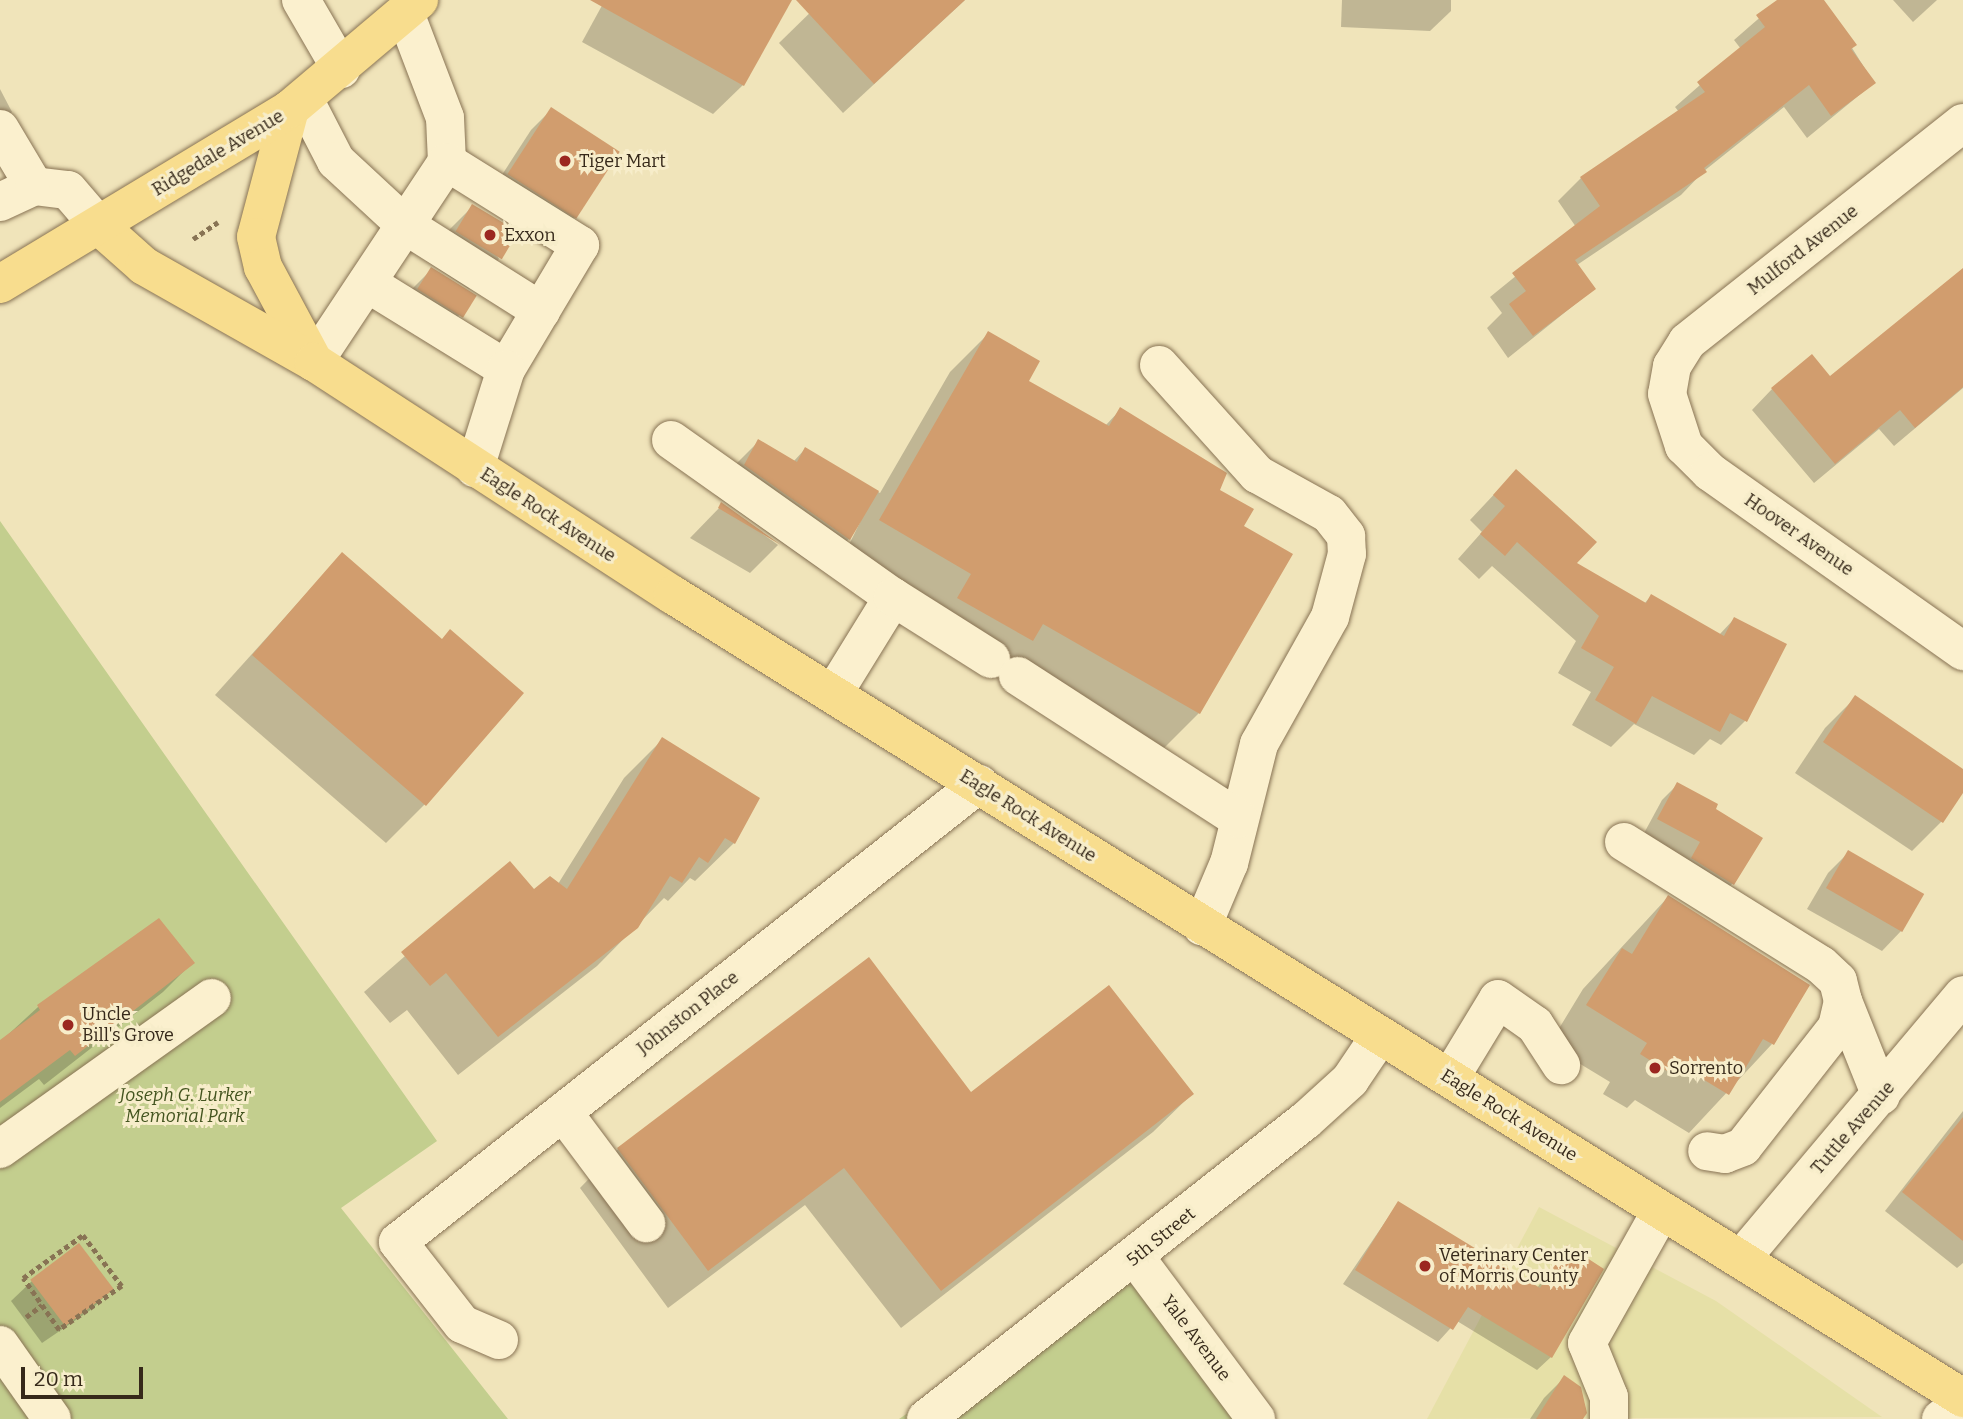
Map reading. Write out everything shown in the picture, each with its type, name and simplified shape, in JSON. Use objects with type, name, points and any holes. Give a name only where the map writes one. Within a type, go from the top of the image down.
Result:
[{"type":"main road","name":"Ridgedale Avenue","points":[[0,284],[297,104],[412,6]]},
{"type":"main road","points":[[297,104],[256,237],[263,267],[314,362]]},
{"type":"main road","name":"Eagle Rock Avenue","points":[[99,226],[144,266],[314,362],[475,468],[1202,927],[1379,1037],[1450,1077],[1963,1400]]},
{"type":"street","points":[[301,0],[341,69]]},
{"type":"street","points":[[314,362],[447,162],[445,118],[412,6]]},
{"type":"street","points":[[297,104],[336,161],[405,225],[541,311]]},
{"type":"street","name":"Mulford Avenue","points":[[1667,394],[1672,366],[1687,342],[1963,123]]},
{"type":"street","points":[[0,129],[34,186]]},
{"type":"street","points":[[447,162],[580,245],[506,369],[475,468]]},
{"type":"street","points":[[0,202],[34,186],[68,190],[99,226]]},
{"type":"street","points":[[366,284],[506,369]]},
{"type":"street","points":[[1159,365],[1257,474],[1329,514],[1346,536],[1347,554],[1330,617],[1259,744],[1229,863],[1202,927]]},
{"type":"street","name":"Hoover Avenue","points":[[1667,394],[1684,446],[1710,472],[1963,651]]},
{"type":"street","points":[[671,440],[893,597],[1239,819]]},
{"type":"street","points":[[833,694],[893,597]]},
{"type":"street","name":"Johnston Place","points":[[499,1340],[462,1324],[398,1242],[979,785]]},
{"type":"street","points":[[1625,842],[1821,965],[1838,981],[1843,1001],[1881,1096]]},
{"type":"street","name":"Tuttle Avenue","points":[[1741,1259],[1881,1096],[1963,995]]},
{"type":"street","points":[[0,1149],[212,998]]},
{"type":"street","points":[[1450,1077],[1498,999],[1535,1025],[1562,1065]]},
{"type":"street","points":[[1707,1151],[1725,1154],[1743,1147],[1837,1027],[1843,1001]]},
{"type":"street","name":"5th Street","points":[[926,1419],[1136,1258],[1350,1080],[1379,1037]]},
{"type":"street","points":[[563,1112],[646,1223]]},
{"type":"street","points":[[1609,1419],[1609,1397],[1587,1343],[1661,1211]]},
{"type":"street","name":"Yale Avenue","points":[[1136,1258],[1256,1419]]},
{"type":"street","points":[[0,1345],[52,1419]]},
{"type":"street","points":[[1941,1419],[1963,1400]]},
{"type":"path","points":[[192,239],[218,222]]},
{"type":"path","points":[[83,1235],[122,1286],[59,1330],[42,1305],[23,1278],[83,1235]]},
{"type":"shaded area","points":[[1539,1207],[1716,1301],[1882,1417],[1427,1419]]},
{"type":"green space","name":"Joseph G. Lurker Memorial Park","points":[[0,521],[437,1141],[341,1208],[508,1419],[0,1419]]},
{"type":"green space","points":[[1136,1258],[1269,1419],[899,1419]]},
{"type":"building","points":[[590,0],[792,0],[744,86]]},
{"type":"building","points":[[796,0],[965,0],[874,84]]},
{"type":"building","points":[[1777,0],[1824,0],[1857,45],[1851,49],[1876,83],[1831,116],[1809,85],[1704,168],[1707,172],[1575,260],[1596,289],[1533,336],[1509,304],[1526,291],[1512,273],[1600,206],[1580,177],[1705,92],[1697,82],[1765,27],[1756,15]]},
{"type":"building","name":"Tiger Mart","points":[[551,107],[620,152],[576,219],[507,174]]},
{"type":"building","points":[[472,204],[518,232],[502,259],[456,231]]},
{"type":"building","points":[[431,267],[477,296],[463,318],[417,289]]},
{"type":"building","points":[[1963,268],[1963,387],[1915,428],[1900,410],[1835,464],[1771,388],[1812,354],[1830,376]]},
{"type":"building","points":[[988,331],[1040,361],[1029,381],[1109,426],[1120,407],[1227,473],[1220,490],[1254,509],[1244,526],[1293,554],[1200,714],[1043,624],[1033,641],[957,598],[971,574],[879,520]]},
{"type":"building","points":[[758,439],[797,462],[805,447],[879,491],[850,540],[744,465]]},
{"type":"building","points":[[1516,469],[1597,542],[1577,563],[1646,603],[1651,594],[1724,636],[1734,617],[1787,644],[1747,722],[1730,713],[1720,732],[1652,696],[1636,724],[1595,700],[1614,667],[1581,648],[1599,616],[1517,542],[1505,556],[1480,534],[1505,506],[1493,495]]},
{"type":"building","points":[[721,502],[781,545],[718,508]]},
{"type":"building","points":[[342,552],[442,639],[450,629],[524,693],[426,806],[252,655]]},
{"type":"building","points":[[1855,695],[1963,769],[1963,793],[1943,823],[1823,742]]},
{"type":"building","points":[[662,737],[760,798],[735,844],[725,838],[708,863],[699,857],[682,883],[670,876],[638,928],[498,1037],[446,973],[430,986],[401,952],[510,861],[534,889],[550,876],[567,889]]},
{"type":"building","points":[[1677,782],[1718,804],[1716,809],[1763,838],[1734,885],[1691,858],[1700,842],[1657,819]]},
{"type":"building","points":[[1848,850],[1924,894],[1902,932],[1826,888]]},
{"type":"building","points":[[1668,895],[1810,985],[1774,1045],[1763,1039],[1729,1095],[1673,1061],[1667,1071],[1640,1054],[1647,1043],[1586,1005],[1622,948],[1632,954]]},
{"type":"building","name":"Uncle Bill's Grove","points":[[159,918],[195,963],[75,1056],[70,1050],[0,1102],[0,1040],[40,1010],[37,1005]]},
{"type":"building","points":[[869,957],[971,1092],[1109,985],[1194,1094],[941,1291],[844,1168],[708,1271],[617,1148]]},
{"type":"building","points":[[1963,1117],[1963,1241],[1902,1192]]},
{"type":"building","points":[[1398,1201],[1540,1288],[1567,1245],[1604,1269],[1552,1358],[1468,1307],[1453,1330],[1355,1270]]},
{"type":"building","points":[[79,1243],[114,1289],[65,1326],[30,1280]]},
{"type":"building","points":[[1564,1375],[1581,1387],[1587,1413],[1583,1419],[1536,1419]]},
{"type":"place","name":"Tiger Mart","points":[[565,161]]},
{"type":"place","name":"Exxon","points":[[490,235]]},
{"type":"place","name":"Uncle Bill's Grove","points":[[68,1025]]},
{"type":"place","name":"Sorrento","points":[[1655,1068]]},
{"type":"place","name":"Veterinary Center of Morris County","points":[[1425,1266]]}]
